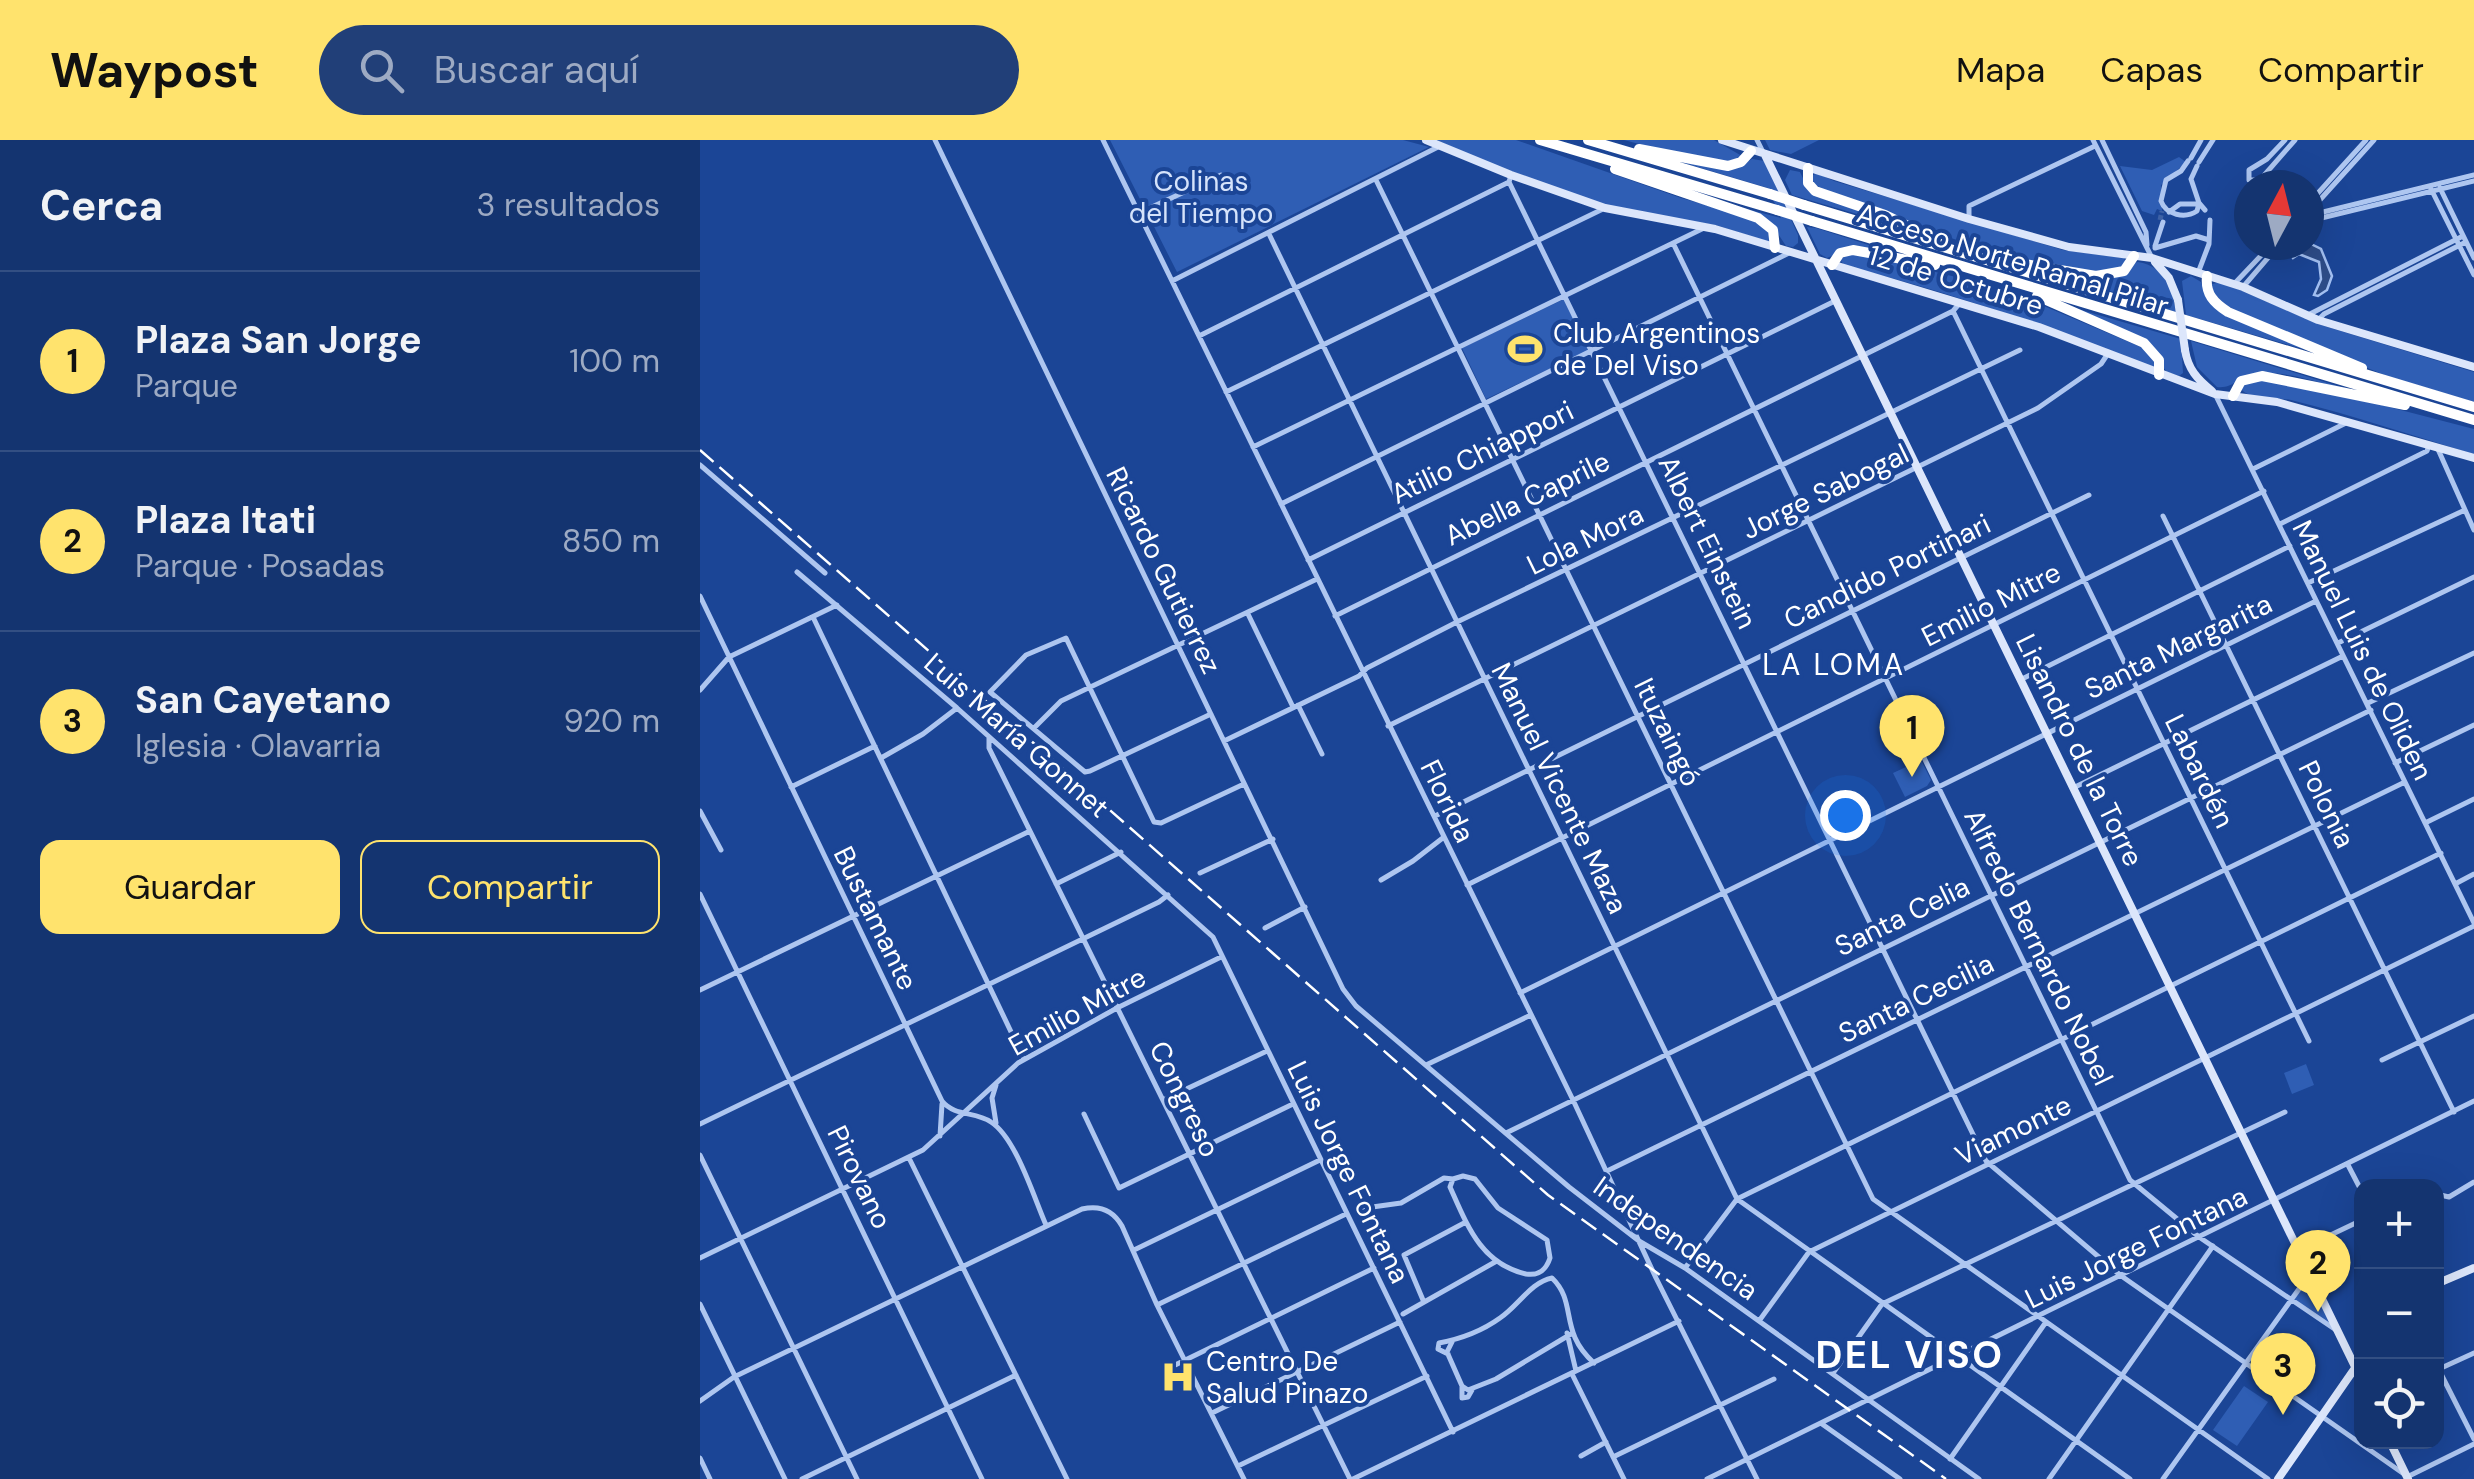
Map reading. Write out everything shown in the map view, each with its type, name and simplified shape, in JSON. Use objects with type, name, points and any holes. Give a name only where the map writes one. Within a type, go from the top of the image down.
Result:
[{"type":"highway","name":"Acceso Norte Ramal Pilar","points":[[1540,140],[2474,420]]},
{"type":"highway","name":"Acceso Norte Ramal Pilar","points":[[1588,140],[2474,407]]},
{"type":"highway","points":[[1597,140],[1724,166],[1742,162],[1750,151]]},
{"type":"highway","points":[[1568,149],[1645,181],[1758,218],[1773,230],[1775,248]]},
{"type":"highway","points":[[1808,168],[1807,180],[1815,191],[1885,215],[1968,255],[2102,276],[2124,271],[2134,256]]},
{"type":"highway","points":[[1832,265],[1840,254],[1853,250],[1987,275],[2141,342],[2157,358],[2160,375]]},
{"type":"highway","points":[[2199,274],[2210,297],[2233,315],[2419,391]]},
{"type":"highway","points":[[2233,396],[2241,380],[2262,376],[2474,420]]},
{"type":"street","name":"Ricardo Gutierrez","points":[[935,140],[1343,989],[1364,1013]]},
{"type":"street","name":"Florida","points":[[1103,140],[1757,1479]]},
{"type":"street","name":"12 de Octubre","points":[[1426,140],[1510,179],[1605,208],[1706,227],[1956,308],[2039,327],[2215,394],[2277,402],[2350,420],[2474,458]]},
{"type":"street","points":[[1722,140],[1968,220],[2069,247],[2152,258],[2238,286],[2306,316],[2474,367]]},
{"type":"street","name":"Lisandro de la Torre","points":[[1757,140],[2354,1365]]},
{"type":"street","points":[[2102,140],[2153,246]]},
{"type":"street","points":[[2178,174],[2201,140]]},
{"type":"street","points":[[2206,210],[2199,203],[2191,178],[2214,140]]},
{"type":"street","points":[[2284,140],[2267,159],[2249,170],[2249,180],[2260,180],[2295,140]]},
{"type":"street","points":[[2324,187],[2366,140]]},
{"type":"street","points":[[2324,195],[2374,140]]},
{"type":"street","points":[[1968,220],[1968,206],[2094,143],[2153,246]]},
{"type":"street","points":[[1172,281],[1441,145]]},
{"type":"street","points":[[1780,184],[1782,170],[1794,164]]},
{"type":"street","points":[[1138,213],[1220,175]]},
{"type":"street","points":[[2166,211],[2164,184],[2170,176],[2191,178]]},
{"type":"street","points":[[2324,217],[2474,178]]},
{"type":"street","points":[[1199,336],[1404,237],[1510,179]]},
{"type":"street","name":"Albert Einstein","points":[[1510,179],[1989,1165],[2120,1275],[2407,1478]]},
{"type":"street","name":"Ituzaingó","points":[[1376,180],[1873,1199],[2268,1479]]},
{"type":"street","points":[[2435,188],[2474,275]]},
{"type":"street","points":[[2166,211],[2180,204],[2199,203]]},
{"type":"street","points":[[2166,211],[2190,215],[2197,211],[2199,203]]},
{"type":"street","points":[[2324,212],[2370,204]]},
{"type":"street","points":[[1226,392],[1605,208]]},
{"type":"street","points":[[2199,274],[2210,240],[2210,220]]},
{"type":"street","points":[[2161,221],[2152,258],[2176,289],[2187,364],[2215,394]]},
{"type":"street","points":[[1253,448],[1706,227]]},
{"type":"street","name":"Manuel Vicente Maza","points":[[1269,234],[1737,1198],[2130,1479]]},
{"type":"street","points":[[1281,504],[1789,253],[1799,247],[1803,235]]},
{"type":"street","points":[[2153,246],[2196,236],[2210,240]]},
{"type":"street","points":[[2461,241],[2474,258]]},
{"type":"street","points":[[2306,316],[2461,241]]},
{"type":"street","points":[[2318,320],[2461,241]]},
{"type":"street","name":"Alfredo Bernardo Nobel","points":[[1673,243],[2132,1183]]},
{"type":"street","points":[[2238,286],[2259,260]]},
{"type":"street","points":[[2238,286],[2264,260]]},
{"type":"street","points":[[2176,289],[2180,278],[2199,274]]},
{"type":"street","name":"Atilio Chiappori","points":[[1308,560],[1835,302]]},
{"type":"street","name":"Abella Caprile","points":[[1335,616],[1956,308]]},
{"type":"street","name":"Labardén","points":[[1956,308],[1980,368],[2310,1041]]},
{"type":"street","name":"Lola Mora","points":[[1224,741],[1457,622],[2020,350]]},
{"type":"street","name":"Jorge Sabogal","points":[[1388,726],[2008,424],[2038,408],[2108,355]]},
{"type":"street","points":[[2177,381],[2187,364]]},
{"type":"street","name":"Manuel Luis de Oliden","points":[[2215,394],[2474,925]]},
{"type":"street","points":[[2253,469],[2350,420]]},
{"type":"street","points":[[2280,524],[2433,446],[2474,530]]},
{"type":"street","points":[[700,465],[825,573]]},
{"type":"street","name":"Emilio Mitre","points":[[1466,885],[2264,492]]},
{"type":"street","name":"Candido Portinari","points":[[1434,816],[2090,495]]},
{"type":"street","points":[[2308,583],[2465,510]]},
{"type":"street","name":"Polonia","points":[[2163,516],[2454,1112]]},
{"type":"street","points":[[2020,680],[2290,546]]},
{"type":"street","name":"Luis María Gonnet","points":[[797,572],[1207,930]]},
{"type":"street","points":[[2338,643],[2474,577]]},
{"type":"street","points":[[1033,729],[1060,701],[1317,579]]},
{"type":"street","name":"Bustamante","points":[[700,596],[942,1101]]},
{"type":"street","name":"Santa Margarita","points":[[1520,993],[2316,601]]},
{"type":"street","points":[[700,690],[728,657],[837,604]]},
{"type":"street","points":[[1248,614],[1322,754]]},
{"type":"street","points":[[813,618],[1024,1059]]},
{"type":"street","points":[[1210,714],[1124,755],[1086,772],[990,692],[1026,655],[1066,638],[1124,755],[1154,822],[1161,823],[1244,784]]},
{"type":"street","name":"Santa Celia","points":[[1506,1133],[2281,754],[2474,652]]},
{"type":"street","points":[[2073,788],[2344,656]]},
{"type":"street","points":[[881,758],[923,734],[957,708]]},
{"type":"street","points":[[2396,763],[2474,725]]},
{"type":"street","name":"Congreso","points":[[989,737],[989,748],[1351,1479]]},
{"type":"street","points":[[791,787],[875,746]]},
{"type":"street","name":"Santa Cecilia","points":[[1608,1172],[2404,782]]},
{"type":"street","points":[[2426,823],[2474,799]]},
{"type":"street","points":[[700,811],[721,850]]},
{"type":"street","points":[[700,990],[1030,832]]},
{"type":"street","points":[[1380,880],[1444,837]]},
{"type":"street","points":[[1200,873],[1273,839]]},
{"type":"street","points":[[1056,884],[1121,852]]},
{"type":"street","points":[[1685,1268],[1737,1198],[2441,853]]},
{"type":"street","points":[[2455,884],[2474,874]]},
{"type":"street","name":"Pirovano","points":[[700,894],[982,1479]]},
{"type":"street","points":[[700,1124],[1168,895]]},
{"type":"street","points":[[1265,928],[1305,907]]},
{"type":"street","name":"Viamonte","points":[[1758,1321],[1810,1252],[2474,925]]},
{"type":"street","name":"Luis Jorge Fontana","points":[[1207,930],[1453,1432]]},
{"type":"street","name":"Emilio Mitre","points":[[700,1258],[909,1158],[940,1136],[1024,1059],[1222,957]]},
{"type":"street","name":"Independencia","points":[[1364,1013],[1569,1187],[1979,1479]]},
{"type":"street","points":[[1426,1066],[1531,1016]]},
{"type":"street","points":[[2382,1060],[2474,1016]]},
{"type":"street","points":[[1163,1100],[1267,1051]]},
{"type":"street","points":[[996,1085],[992,1105],[996,1126]]},
{"type":"street","points":[[942,1101],[947,1108],[986,1119],[996,1126],[1010,1144],[1046,1226]]},
{"type":"street","points":[[940,1136],[942,1101]]},
{"type":"street","name":"Luis Jorge Fontana","points":[[1707,1479],[2474,1101]]},
{"type":"street","points":[[1084,1114],[1120,1188],[1293,1104]]},
{"type":"street","points":[[1833,1374],[1882,1304],[2285,1112]]},
{"type":"street","points":[[700,1154],[857,1479]]},
{"type":"street","points":[[909,1158],[1067,1479]]},
{"type":"street","points":[[1134,1250],[1320,1160]]},
{"type":"street","points":[[2348,1165],[2355,1179]]},
{"type":"street","points":[[1358,1209],[1400,1203],[1444,1178],[1475,1179],[1498,1208],[1546,1240],[1550,1258],[1547,1266],[1532,1275]]},
{"type":"street","points":[[1453,1180],[1450,1186],[1482,1249],[1495,1262],[1532,1275]]},
{"type":"street","points":[[2444,1196],[2449,1197],[2474,1182]]},
{"type":"street","points":[[2132,1183],[2199,1237],[2336,1330]]},
{"type":"street","points":[[700,1401],[734,1377],[962,1266],[1082,1209],[1100,1207],[1117,1218],[1134,1250],[1157,1305],[1244,1479]]},
{"type":"street","points":[[1157,1305],[1346,1214]]},
{"type":"street","points":[[1423,1300],[1404,1255],[1466,1222]]},
{"type":"street","points":[[2298,1251],[2354,1224]]},
{"type":"street","points":[[2049,1479],[2213,1246]]},
{"type":"street","points":[[1403,1314],[1495,1262]]},
{"type":"street","points":[[1171,1367],[1374,1268]]},
{"type":"street","points":[[2444,1281],[2474,1269]]},
{"type":"street","points":[[1532,1275],[1535,1286]]},
{"type":"street","points":[[2163,1479],[2309,1275]]},
{"type":"street","points":[[1568,1335],[1512,1370],[1468,1390],[1462,1386],[1448,1354],[1438,1348],[1438,1343],[1454,1340],[1499,1319],[1548,1278],[1556,1282],[1564,1294],[1574,1373],[1624,1479]]},
{"type":"street","points":[[700,1304],[785,1479]]},
{"type":"street","points":[[1351,1479],[1678,1321]]},
{"type":"street","points":[[1212,1413],[1400,1322]]},
{"type":"street","points":[[1950,1459],[2046,1322]]},
{"type":"street","points":[[1568,1335],[1594,1363]]},
{"type":"street","points":[[2444,1365],[2474,1353]]},
{"type":"street","points":[[2278,1479],[2354,1368]]},
{"type":"street","points":[[802,1479],[1016,1375]]},
{"type":"street","points":[[1238,1466],[1427,1376]]},
{"type":"street","points":[[1613,1457],[1774,1379]]},
{"type":"street","points":[[2393,1449],[2407,1478],[2474,1442],[2444,1382]]},
{"type":"street","points":[[1822,1424],[1900,1479]]},
{"type":"street","points":[[1582,1456],[1606,1442]]},
{"type":"street","points":[[700,1458],[710,1479]]},
{"type":"green space","name":"Colinas del Tiempo","points":[[1110,140],[1403,140],[1429,147],[1177,272]]},
{"type":"green space","points":[[1436,140],[1516,140],[1681,198],[1745,216],[1768,229],[1772,240],[1719,226],[1611,207],[1512,173]]},
{"type":"green space","points":[[1624,140],[1714,140],[1742,156],[1738,163],[1692,158]]},
{"type":"green space","points":[[1765,140],[1819,140],[1791,154],[1770,150]]},
{"type":"green space","points":[[2179,157],[2186,162],[2161,185],[2162,211],[2157,209],[2154,215],[2142,211],[2120,166],[2152,170]]},
{"type":"green space","points":[[1752,159],[1765,161],[1798,235],[1798,243],[1793,247],[1786,246],[1775,229],[1743,208],[1781,218],[1768,188],[1681,162],[1739,167]]},
{"type":"green space","points":[[1790,170],[1800,172],[1809,191],[1901,227],[1792,195],[1785,180]]},
{"type":"green space","points":[[1817,173],[2063,250],[2124,258],[2126,263],[2113,273],[1998,253],[1815,188],[1811,176]]},
{"type":"green space","points":[[1807,227],[1900,255],[1836,254],[1827,258],[1820,254]]},
{"type":"green space","points":[[1859,253],[2027,299],[2148,350],[2156,364],[2153,368],[2001,312],[1845,266],[1841,261],[1845,255]]},
{"type":"green space","points":[[2138,262],[2155,269],[2166,280],[2176,312],[2028,265],[2072,275]]},
{"type":"green space","points":[[2191,276],[2201,282],[2206,296],[2303,349],[2186,315],[2182,281]]},
{"type":"green space","points":[[2221,282],[2321,325],[2474,372],[2474,402],[2387,376],[2238,315],[2211,292],[2212,284]]},
{"type":"green space","name":"Club Argentinos de Del Viso","points":[[1564,299],[1589,350],[1486,399],[1462,348]]},
{"type":"green space","points":[[2071,307],[2181,339],[2183,373],[2179,376],[2167,372],[2137,335]]},
{"type":"green space","points":[[2191,341],[2357,393],[2266,373],[2217,387],[2197,367]]},
{"type":"green space","points":[[2252,379],[2339,394],[2474,429],[2474,454],[2314,406],[2250,395],[2240,388]]},
{"type":"green space","points":[[1921,760],[1931,780],[1905,797],[1893,773]]},
{"type":"green space","points":[[2306,1064],[2314,1085],[2292,1094],[2284,1073]]},
{"type":"green space","points":[[2309,1275],[2336,1330],[2291,1299]]},
{"type":"green space","points":[[2244,1386],[2268,1402],[2237,1446],[2213,1430]]},
{"type":"shaded area","points":[[2324,256],[2332,276],[2327,290],[2318,296],[2314,295],[2321,279],[2319,262],[2314,260],[2324,260]]},
{"type":"tunnel","points":[[2160,220],[2162,211]]},
{"type":"railway","points":[[700,450],[1548,1195],[1946,1479]]},
{"type":"place","name":"Club Argentinos de Del Viso","points":[[1525,349]]},
{"type":"place","name":"Plaza San Jorge","points":[[1912,777]]},
{"type":"place","name":"Plaza Itati","points":[[2318,1312]]},
{"type":"place","name":"Centro De Salud Pinazo","points":[[1178,1377]]},
{"type":"place","name":"San Cayetano","points":[[2283,1415]]},
{"type":"district","name":"LA LOMA","points":[[1834,665]]},
{"type":"district","name":"DEL VISO","points":[[1910,1355]]}]
